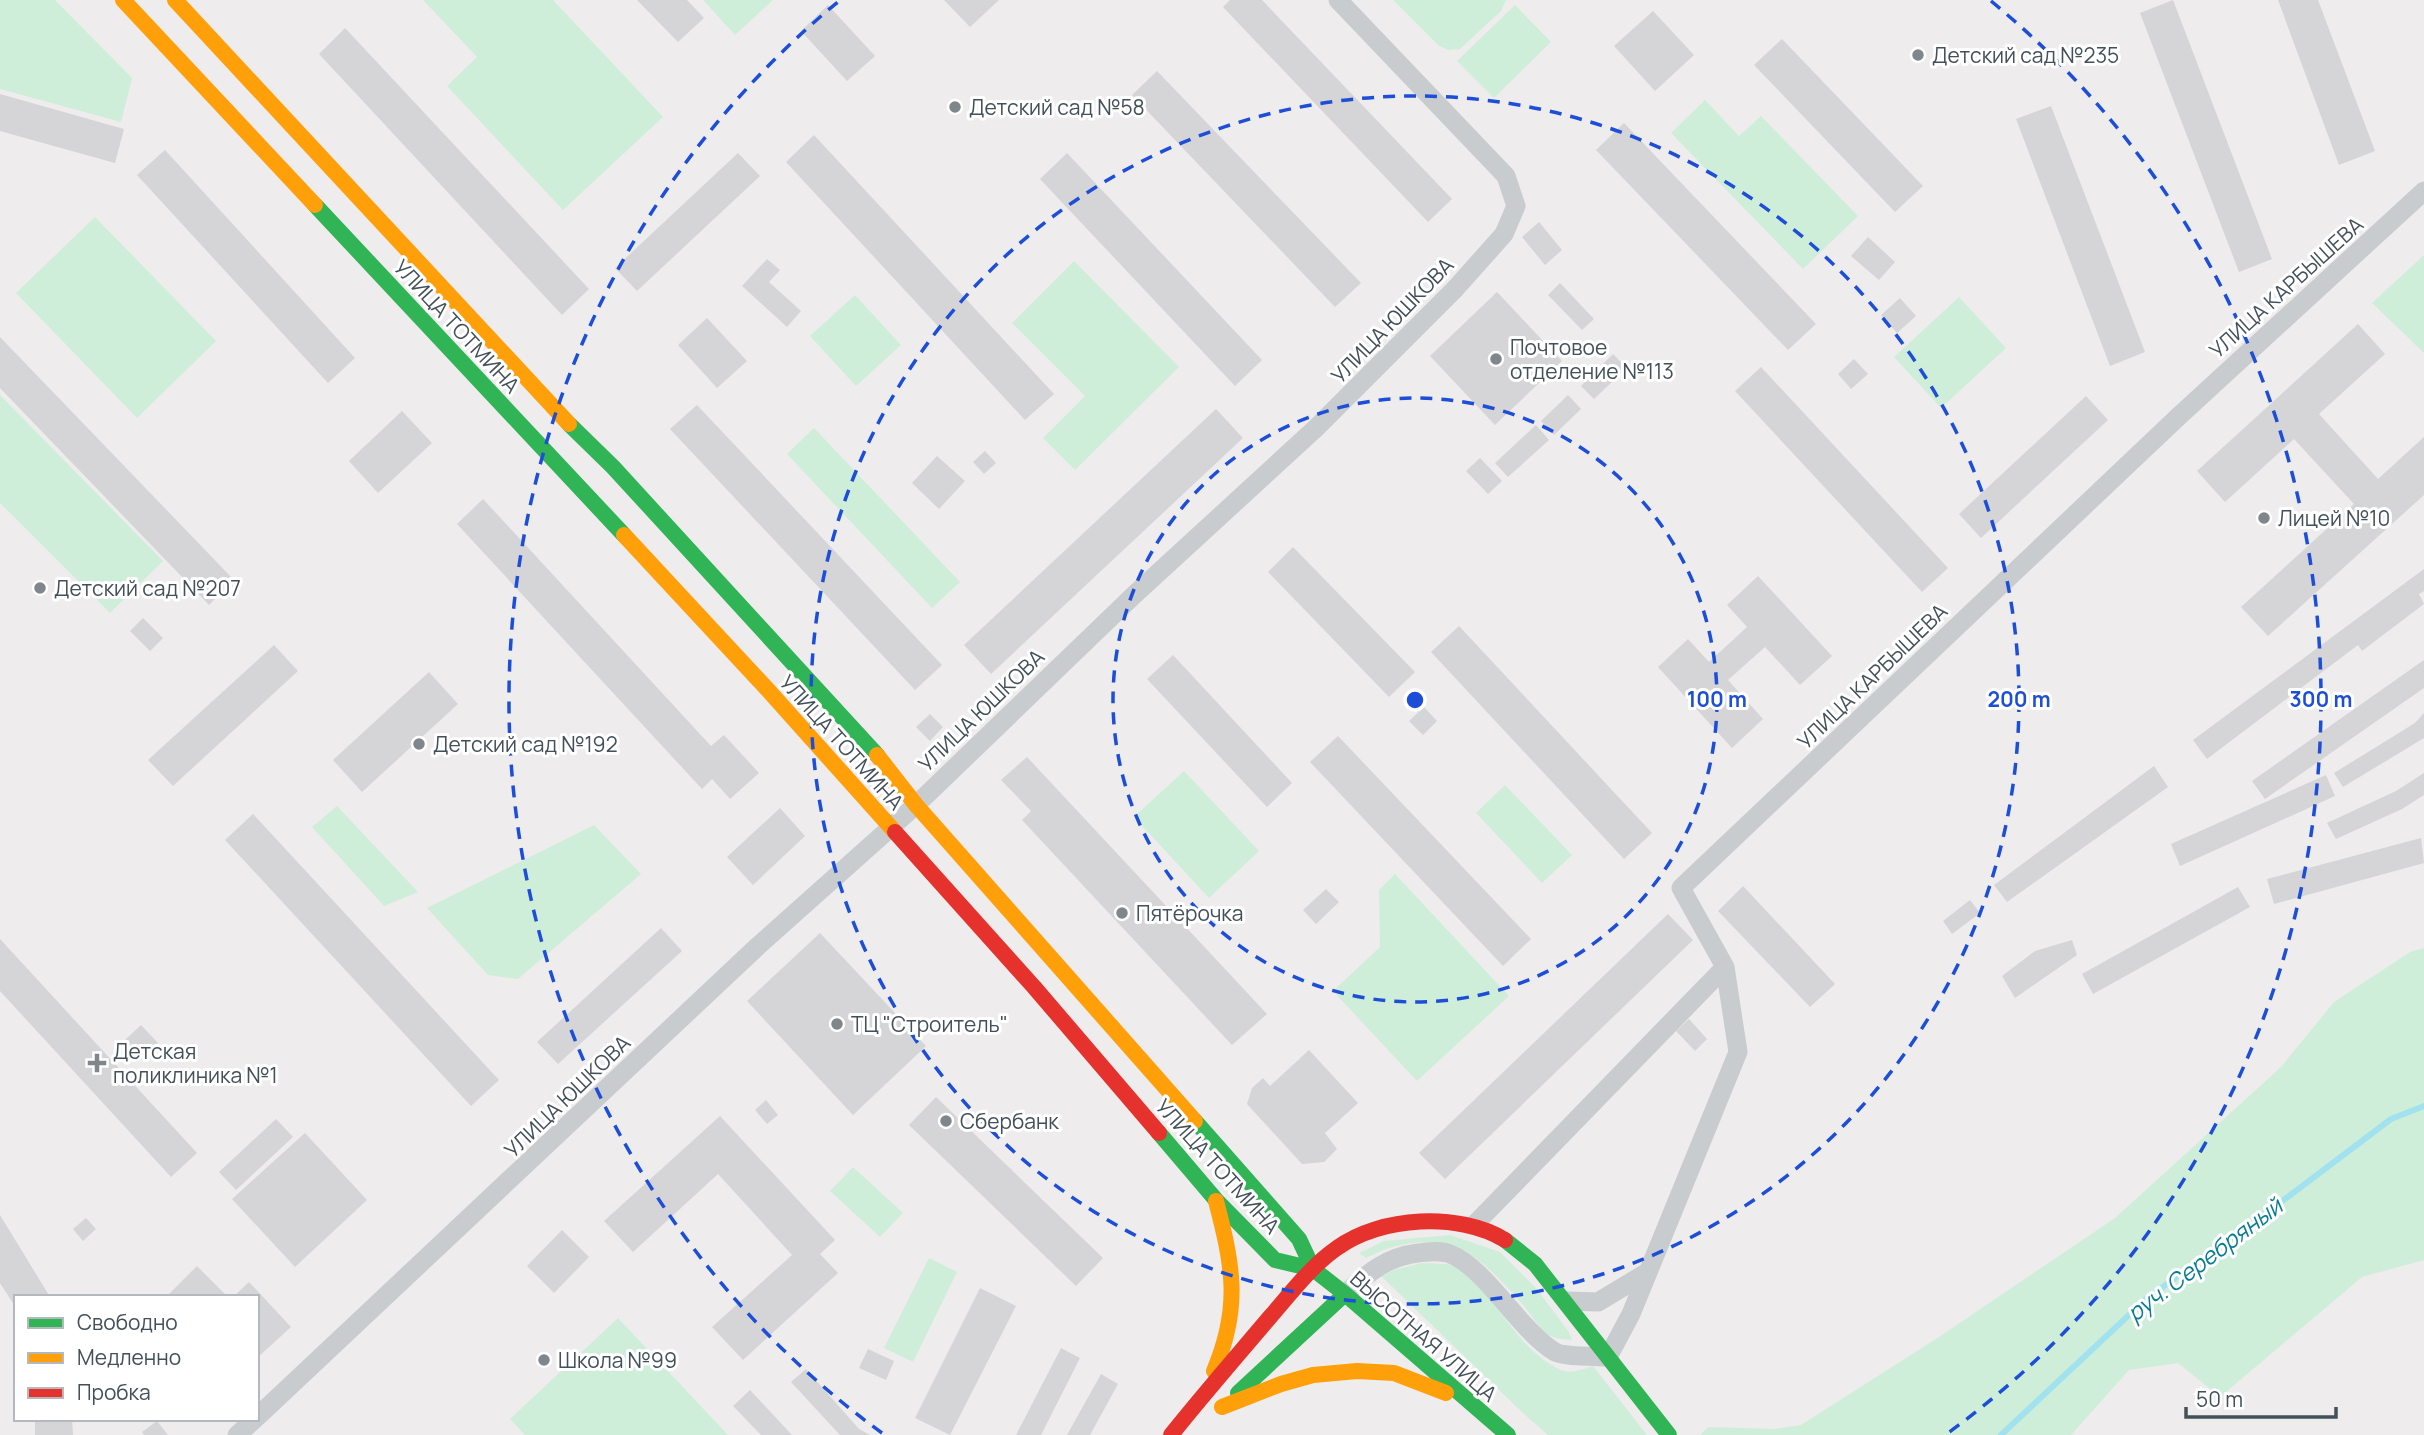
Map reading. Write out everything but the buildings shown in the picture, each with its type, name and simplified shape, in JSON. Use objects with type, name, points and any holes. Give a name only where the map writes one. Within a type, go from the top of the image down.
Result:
[{"type":"main road","name":"УЛИЦА ТОТМИНА","points":[[123,0],[768,690],[1034,988],[1216,1200],[1275,1260],[1313,1269]]},
{"type":"main road","name":"УЛИЦА ТОТМИНА","points":[[175,0],[570,425],[613,467],[878,757],[916,804],[1299,1239],[1313,1269]]},
{"type":"main road","points":[[1203,1394],[1223,1353],[1234,1308],[1229,1249],[1216,1200]]},
{"type":"main road","points":[[1171,1435],[1203,1394],[1313,1269],[1340,1245],[1371,1231],[1405,1224],[1455,1222],[1474,1225],[1521,1250],[1566,1301],[1669,1435]]},
{"type":"main road","name":"ВЫСОТНАЯ УЛИЦА","points":[[1313,1269],[1508,1435]]},
{"type":"main road","points":[[1345,1294],[1218,1411],[1281,1384],[1313,1375],[1357,1371],[1394,1373],[1466,1401]]},
{"type":"street","name":"УЛИЦА ЮШКОВА","points":[[259,1415],[758,946],[916,804],[1134,595],[1325,420],[1455,289],[1504,234],[1516,206],[1506,176],[1338,0]]},
{"type":"street","name":"УЛИЦА КАРБЫШЕВА","points":[[1725,967],[1681,888],[2178,417],[2424,191]]},
{"type":"street","points":[[1474,1225],[1725,967]]},
{"type":"street","points":[[1345,1294],[1373,1269],[1403,1255],[1448,1253],[1464,1262],[1482,1278],[1522,1325],[1558,1354],[1608,1357],[1631,1314],[1738,1052],[1725,967]]},
{"type":"street","points":[[1566,1301],[1598,1302],[1646,1273]]},
{"type":"street","name":"УЛИЦА ЮШКОВА","points":[[237,1435],[253,1421]]},
{"type":"green space","points":[[0,0],[55,0],[132,78],[121,122],[0,89]]},
{"type":"green space","points":[[423,0],[553,0],[663,117],[563,210],[447,86],[477,57]]},
{"type":"green space","points":[[703,0],[773,0],[735,35]]},
{"type":"green space","points":[[1393,0],[1506,0],[1501,11],[1460,49],[1448,50],[1438,45]]},
{"type":"green space","points":[[1515,5],[1551,42],[1494,98],[1457,61]]},
{"type":"green space","points":[[1705,100],[1739,136],[1761,116],[1858,216],[1803,269],[1671,133]]},
{"type":"green space","points":[[95,217],[216,341],[137,418],[16,293]]},
{"type":"green space","points":[[2424,255],[2424,353],[2372,303]]},
{"type":"green space","points":[[1074,261],[1179,367],[1075,470],[1043,438],[1085,396],[1012,323]]},
{"type":"green space","points":[[855,295],[901,345],[856,386],[810,336]]},
{"type":"green space","points":[[1959,297],[2006,348],[1941,408],[1894,357]]},
{"type":"green space","points":[[0,395],[163,561],[110,613],[0,503]]},
{"type":"green space","points":[[814,428],[960,582],[932,608],[787,454]]},
{"type":"green space","points":[[1184,771],[1259,851],[1209,898],[1134,817]]},
{"type":"green space","points":[[1505,785],[1572,855],[1542,883],[1476,813]]},
{"type":"green space","points":[[337,806],[418,892],[384,906],[312,827]]},
{"type":"green space","points":[[594,825],[641,874],[518,979],[488,975],[427,908]]},
{"type":"green space","points":[[1395,874],[1509,996],[1417,1081],[1333,991],[1380,947],[1379,890]]},
{"type":"green space","points":[[2424,948],[2424,1260],[2362,1277],[2220,1397],[2178,1363],[2129,1370],[2071,1435],[1700,1435],[1708,1427],[1775,1429],[1801,1425],[1939,1337],[2115,1218],[2281,1067],[2334,1002],[2410,952]]},
{"type":"green space","points":[[853,1167],[903,1213],[880,1237],[830,1191]]},
{"type":"green space","points":[[1450,1235],[1500,1252],[1536,1288],[1572,1340],[1554,1337],[1543,1330],[1490,1270],[1456,1247],[1417,1242],[1390,1248],[1366,1258],[1359,1253],[1384,1241]]},
{"type":"green space","points":[[929,1258],[957,1272],[913,1362],[884,1348]]},
{"type":"green space","points":[[1422,1263],[1446,1264],[1459,1268],[1485,1293],[1531,1349],[1545,1361],[1565,1371],[1577,1371],[1593,1366],[1647,1435],[1548,1435],[1381,1276]]},
{"type":"green space","points":[[618,1318],[728,1435],[525,1435],[510,1419]]},
{"type":"waterway","name":"руч. Серебряный","points":[[2001,1435],[2146,1299],[2391,1119],[2424,1106]]},
{"type":"traffic: fast","points":[[315,205],[624,535]]},
{"type":"traffic: fast","points":[[569,424],[613,467],[877,755]]},
{"type":"traffic: fast","points":[[1195,1121],[1299,1239],[1313,1269]]},
{"type":"traffic: fast","points":[[1159,1133],[1216,1200],[1275,1260],[1313,1269],[1508,1435]]},
{"type":"traffic: fast","points":[[1505,1240],[1535,1264],[1669,1435]]},
{"type":"traffic: fast","points":[[1238,1393],[1345,1294]]},
{"type":"traffic: slow","points":[[123,0],[315,205]]},
{"type":"traffic: slow","points":[[175,0],[569,424]]},
{"type":"traffic: slow","points":[[624,535],[895,832]]},
{"type":"traffic: slow","points":[[877,755],[916,805],[1195,1121]]},
{"type":"traffic: slow","points":[[1214,1371],[1228,1327],[1232,1286],[1227,1246],[1216,1201]]},
{"type":"traffic: slow","points":[[1222,1407],[1281,1384],[1313,1375],[1357,1371],[1394,1373],[1446,1393]]},
{"type":"traffic: jam","points":[[895,832],[1034,987],[1159,1133]]},
{"type":"traffic: jam","points":[[1171,1435],[1302,1280],[1328,1255],[1355,1237],[1375,1229],[1420,1221],[1466,1225],[1505,1240]]},
{"type":"place","name":"Детский сад №235","points":[[1918,55]]},
{"type":"place","name":"Детский сад №58","points":[[955,107]]},
{"type":"place","name":"Почтовое отделение №113","points":[[1496,359]]},
{"type":"place","name":"Лицей №10","points":[[2264,518]]},
{"type":"place","name":"Детский сад №207","points":[[40,588]]},
{"type":"place","name":"Детский сад №192","points":[[419,744]]},
{"type":"place","name":"Пятёрочка","points":[[1122,913]]},
{"type":"place","name":"ТЦ \"Строитель\"","points":[[837,1024]]},
{"type":"place","name":"Детская поликлиника №1","points":[[97,1063]]},
{"type":"place","name":"Сбербанк","points":[[946,1121]]},
{"type":"place","name":"Школа №99","points":[[544,1360]]}]
